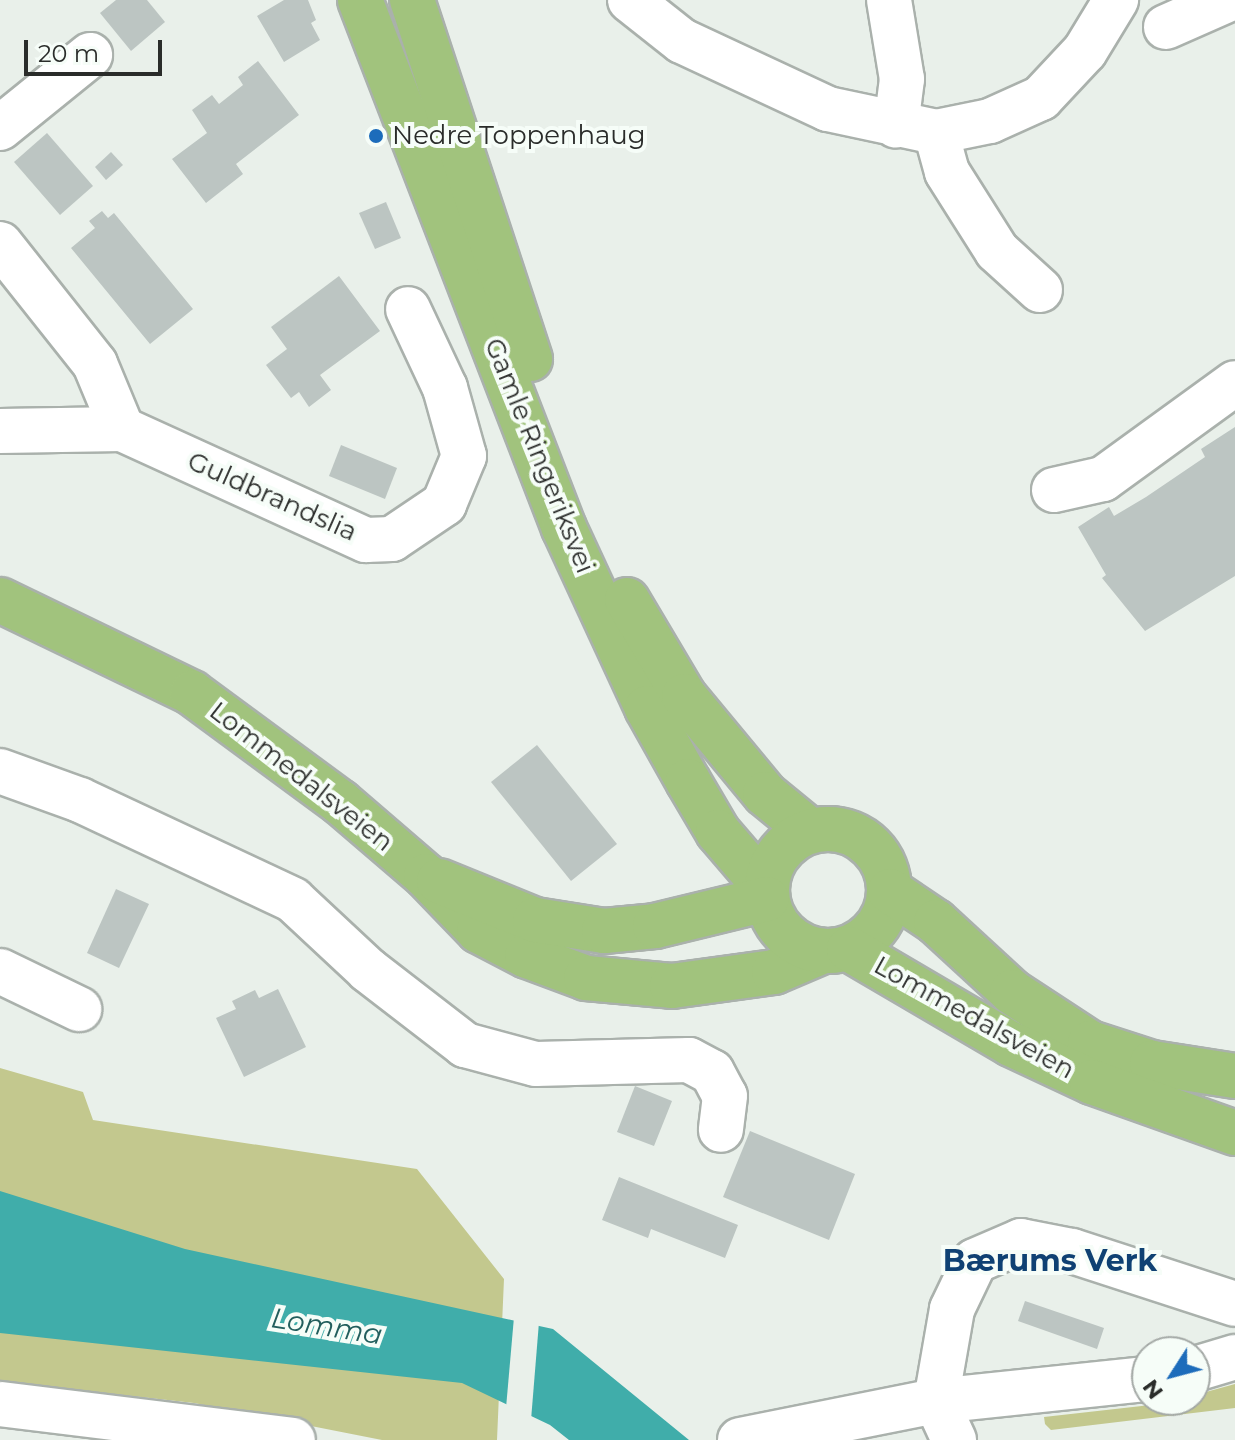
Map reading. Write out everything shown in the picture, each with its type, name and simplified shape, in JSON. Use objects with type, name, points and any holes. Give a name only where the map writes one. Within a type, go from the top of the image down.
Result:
[{"type":"main road","name":"Gamle Ringeriksvei","points":[[360,0],[564,528],[647,708],[718,832],[766,894]]},
{"type":"main road","name":"Gamle Ringeriksvei","points":[[412,0],[543,398],[633,612],[684,696],[765,794],[810,831]]},
{"type":"main road","name":"Lommedalsveien","points":[[0,600],[192,693],[279,753],[426,876],[479,931],[586,978],[631,986],[726,981],[774,972],[835,950],[1011,1044],[1092,1082],[1235,1133]]},
{"type":"main road","points":[[840,829],[866,840],[884,863],[890,891],[885,915],[870,936],[835,950],[786,934],[766,894],[772,863],[788,843],[810,831],[840,829]]},
{"type":"main road","name":"Lommedalsveien","points":[[426,876],[535,920],[604,931],[655,926],[766,894]]},
{"type":"main road","name":"Lommedalsveien","points":[[890,891],[936,922],[1012,992],[1090,1043],[1152,1063],[1235,1076]]},
{"type":"street","points":[[630,0],[682,41],[828,109],[916,129],[990,121],[1041,98],[1085,51],[1116,0]]},
{"type":"street","points":[[889,0],[902,79],[916,129],[997,251],[1040,290]]},
{"type":"street","points":[[1166,27],[1227,0]]},
{"type":"street","points":[[0,128],[90,55]]},
{"type":"street","points":[[0,244],[95,364],[122,429]]},
{"type":"street","name":"Guldbrandslia","points":[[0,431],[122,429],[366,540],[392,539],[421,522],[452,493],[464,456],[445,388],[408,309]]},
{"type":"street","points":[[1054,490],[1103,479],[1235,383]]},
{"type":"street","points":[[1,778],[80,800],[293,900],[368,970],[465,1045],[536,1064],[689,1060],[712,1072],[725,1096],[721,1130]]},
{"type":"street","points":[[0,971],[79,1009]]},
{"type":"street","points":[[954,1440],[936,1401],[952,1309],[975,1261],[1021,1241],[1072,1251],[1235,1304]]},
{"type":"street","points":[[1211,1364],[1235,1357]]},
{"type":"street","points":[[740,1440],[936,1401],[1131,1381]]},
{"type":"street","points":[[0,1404],[293,1440]]},
{"type":"green space","points":[[0,1068],[83,1092],[93,1120],[417,1169],[504,1279],[497,1440],[382,1440],[194,1403],[0,1381]]},
{"type":"green space","points":[[1235,1384],[1235,1408],[1211,1411],[1211,1391]]},
{"type":"green space","points":[[1131,1407],[1131,1416],[1168,1416],[1051,1430],[1045,1424],[1044,1417]]},
{"type":"water","name":"Lomma","points":[[0,1191],[185,1249],[553,1329],[689,1440],[569,1440],[550,1425],[462,1383],[0,1333]]},
{"type":"pier","points":[[514,1317],[539,1322],[531,1420],[506,1408]]},
{"type":"building","points":[[116,0],[147,0],[165,22],[131,51],[100,13]]},
{"type":"building","points":[[284,0],[308,0],[316,20],[311,23],[320,40],[284,62],[257,16]]},
{"type":"building","points":[[258,61],[299,115],[236,164],[243,174],[206,203],[172,159],[207,133],[192,110],[212,95],[219,104],[243,85],[238,77]]},
{"type":"building","points":[[47,133],[93,186],[60,215],[14,162]]},
{"type":"building","points":[[111,152],[123,165],[106,180],[95,167]]},
{"type":"building","points":[[386,202],[401,238],[375,249],[359,213]]},
{"type":"building","points":[[102,211],[108,218],[114,213],[193,309],[150,344],[71,248],[95,228],[89,221]]},
{"type":"building","points":[[339,276],[380,331],[320,375],[331,390],[309,407],[299,392],[291,398],[266,365],[287,349],[271,327]]},
{"type":"building","points":[[1235,427],[1235,576],[1145,631],[1102,578],[1106,575],[1078,527],[1109,507],[1114,516],[1146,497],[1205,457],[1201,449]]},
{"type":"building","points":[[341,445],[397,468],[385,499],[329,476]]},
{"type":"building","points":[[537,745],[617,844],[571,881],[491,782]]},
{"type":"building","points":[[116,889],[149,904],[119,968],[87,953]]},
{"type":"building","points":[[278,989],[306,1047],[244,1077],[216,1018],[236,1009],[232,1001],[255,990],[259,998]]},
{"type":"building","points":[[635,1086],[672,1101],[654,1146],[617,1132]]},
{"type":"building","points":[[750,1131],[855,1174],[829,1240],[723,1197]]},
{"type":"building","points":[[619,1177],[738,1225],[725,1258],[651,1229],[648,1238],[602,1220]]},
{"type":"building","points":[[1025,1301],[1104,1328],[1097,1349],[1018,1321]]},
{"type":"place","name":"Nedre Toppenhaug","points":[[376,136]]},
{"type":"district","name":"Bærums Verk","points":[[1050,1261]]}]
